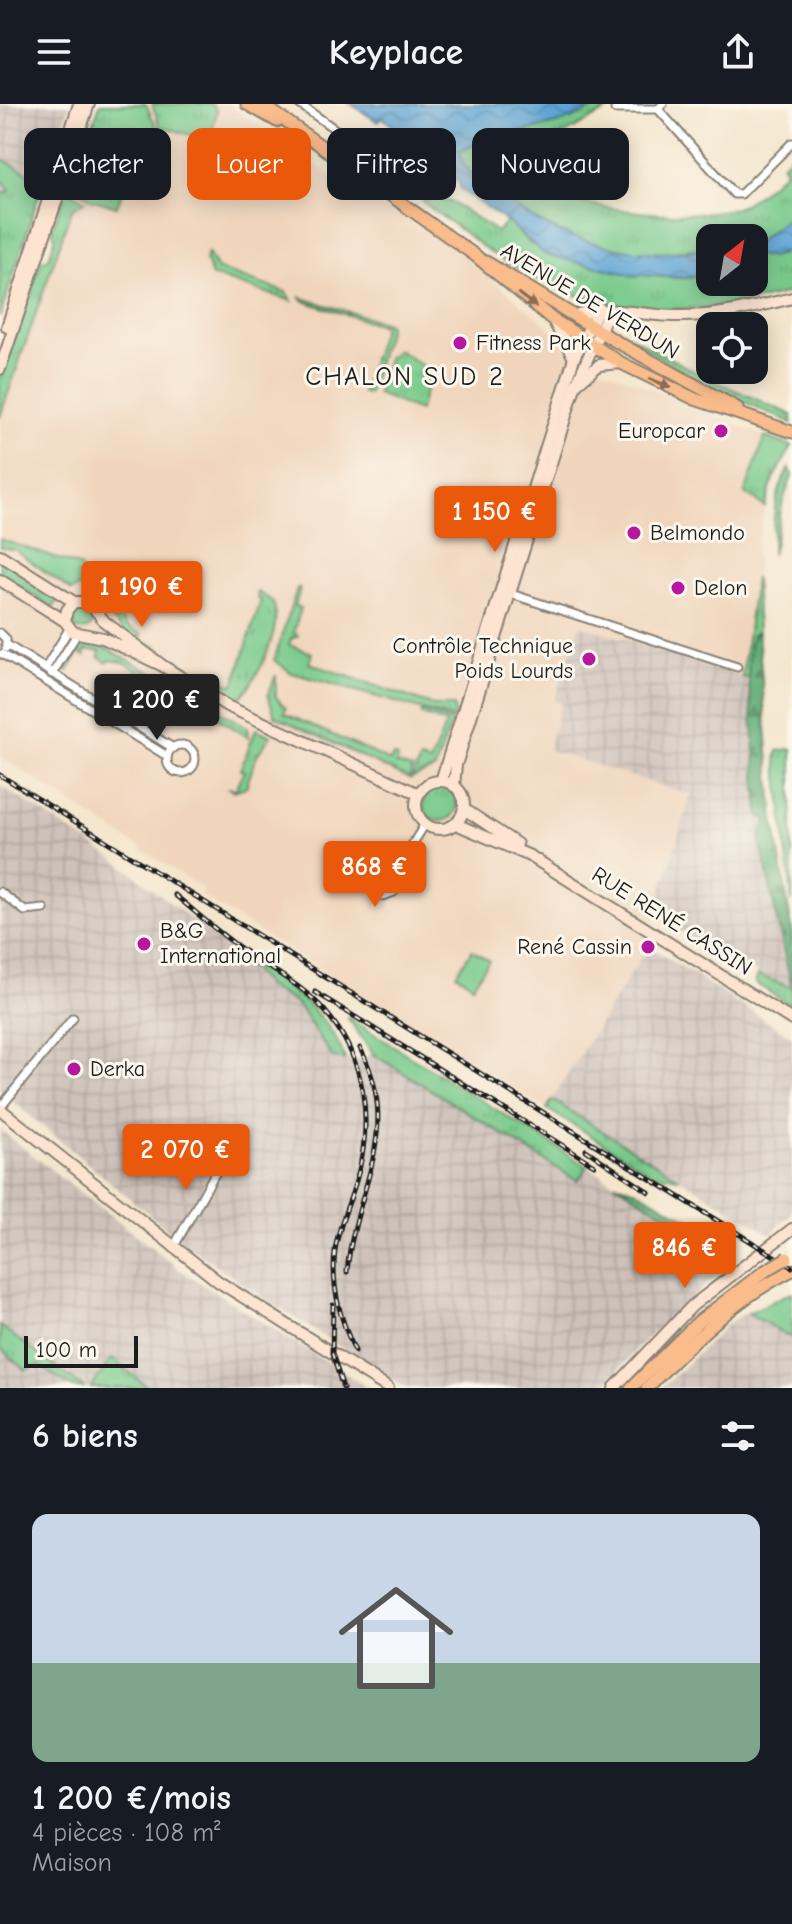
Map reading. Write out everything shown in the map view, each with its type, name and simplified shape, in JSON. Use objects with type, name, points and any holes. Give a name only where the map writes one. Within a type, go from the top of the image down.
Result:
[{"type":"main road","points":[[0,350],[79,104]]},
{"type":"main road","points":[[0,369],[89,104]]},
{"type":"main road","name":"AVENUE DE VERDUN","points":[[247,104],[294,128]]},
{"type":"main road","name":"AVENUE DE VERDUN","points":[[262,104],[295,128]]},
{"type":"main road","name":"AVENUE DE VERDUN","points":[[311,140],[476,256],[682,380],[770,424]]},
{"type":"main road","name":"AVENUE DE VERDUN","points":[[476,256],[552,319],[621,363],[695,399],[792,432]]},
{"type":"main road","points":[[575,315],[604,309],[676,316],[714,315],[792,298]]},
{"type":"main road","points":[[454,786],[456,765],[542,498],[587,342],[604,309]]},
{"type":"main road","points":[[552,319],[574,358]]},
{"type":"main road","points":[[441,781],[574,358],[587,342]]},
{"type":"main road","points":[[575,387],[599,365],[621,363]]},
{"type":"main road","points":[[542,498],[546,450]]},
{"type":"main road","points":[[0,555],[74,602],[89,602],[98,614],[163,666],[257,722],[419,794]]},
{"type":"main road","points":[[511,558],[511,594]]},
{"type":"main road","points":[[0,580],[75,629],[163,666]]},
{"type":"main road","points":[[74,602],[67,610],[75,629]]},
{"type":"main road","points":[[75,629],[97,625],[98,614]]},
{"type":"main road","points":[[441,781],[454,786],[462,796],[464,809],[456,824],[442,830],[425,824],[416,809],[419,794],[428,784],[441,781]]},
{"type":"main road","name":"RUE RENÉ CASSIN","points":[[464,809],[530,856],[792,1020]]},
{"type":"main road","name":"RUE RENÉ CASSIN","points":[[456,824],[530,856]]},
{"type":"main road","points":[[0,1109],[173,1248],[243,1298],[388,1388]]},
{"type":"main road","points":[[614,1388],[692,1306],[792,1229]]},
{"type":"main road","points":[[631,1388],[698,1322],[765,1271],[789,1257]]},
{"type":"main road","points":[[647,1388],[691,1343],[756,1290],[792,1270]]},
{"type":"street","points":[[299,104],[333,128]]},
{"type":"street","points":[[615,109],[660,107],[734,194],[741,194],[792,143]]},
{"type":"street","points":[[511,594],[737,667]]},
{"type":"street","points":[[48,671],[75,629]]},
{"type":"street","points":[[0,633],[7,645],[173,748],[189,748],[194,755],[192,767],[185,772],[176,772],[169,767],[167,756],[173,748]]},
{"type":"street","points":[[7,645],[1,655],[167,756]]},
{"type":"street","points":[[391,879],[425,824]]},
{"type":"street","points":[[0,892],[25,911],[44,909]]},
{"type":"street","points":[[0,1109],[73,1018]]},
{"type":"street","points":[[173,1248],[227,1152]]},
{"type":"shaded area","points":[[0,104],[70,104],[62,128],[24,128],[24,200],[38,200],[0,317]]},
{"type":"shaded area","points":[[100,104],[227,104],[262,128],[187,128],[187,200],[311,200],[311,161],[327,172],[327,200],[373,200],[452,245],[559,336],[567,353],[765,437],[745,493],[765,507],[755,553],[757,560],[742,677],[580,625],[554,701],[641,779],[691,795],[643,954],[547,1109],[201,896],[204,890],[0,756],[0,399],[67,200],[171,200],[171,128],[92,128]]},
{"type":"shaded area","points":[[580,625],[748,678],[756,795],[767,819],[760,839],[792,988],[721,956],[654,915],[691,795],[548,750],[561,704],[554,701]]},
{"type":"shaded area","points":[[0,785],[117,861],[242,959],[267,986],[298,1005],[333,1058],[360,1060],[373,1054],[577,1180],[587,1166],[725,1251],[720,1257],[729,1264],[639,1346],[603,1388],[405,1388],[263,1298],[184,1243],[0,1091]]},
{"type":"shaded area","points":[[651,948],[792,1037],[792,1213],[771,1234],[552,1100],[643,954]]},
{"type":"shaded area","points":[[0,1130],[183,1272],[368,1388],[0,1388]]},
{"type":"shaded area","points":[[792,1292],[792,1388],[662,1388],[732,1320]]},
{"type":"green space","points":[[100,104],[146,104],[157,128],[92,128]]},
{"type":"green space","points":[[152,104],[212,104],[217,111],[213,128],[187,128],[187,134],[161,128]]},
{"type":"green space","points":[[601,104],[658,104],[613,107],[576,128],[539,128],[583,114]]},
{"type":"green space","points":[[472,146],[472,175],[465,167],[461,151]]},
{"type":"green space","points":[[792,154],[792,214],[768,235],[768,224],[696,224],[696,249],[655,254],[620,250],[559,231],[511,203],[512,200],[577,200],[612,208],[676,214],[732,209],[764,190],[786,170],[782,164]]},
{"type":"green space","points":[[0,158],[24,171],[24,200],[37,200],[0,317],[0,195],[10,190],[0,177]]},
{"type":"green space","points":[[62,200],[85,201],[72,209],[0,417],[0,378],[42,260],[49,258],[55,238],[52,229]]},
{"type":"green space","points":[[94,200],[119,200],[117,207]]},
{"type":"green space","points":[[422,200],[446,200],[497,232],[507,221],[530,244],[633,275],[696,276],[696,296],[768,296],[768,255],[780,255],[792,247],[792,292],[746,303],[660,310],[578,296],[500,259]]},
{"type":"green space","points":[[208,253],[217,269],[286,292],[292,301],[212,276],[205,260]]},
{"type":"green space","points":[[299,297],[387,323],[389,326],[368,394],[362,393],[383,326],[306,302]]},
{"type":"green space","points":[[618,330],[696,372],[696,378],[628,340]]},
{"type":"green space","points":[[398,350],[432,372],[419,411],[377,394],[388,358]]},
{"type":"green space","points":[[706,384],[722,384],[792,415],[792,423]]},
{"type":"green space","points":[[765,437],[792,446],[773,480],[765,507],[745,493]]},
{"type":"green space","points":[[789,468],[792,476],[783,500],[772,555],[777,500]]},
{"type":"green space","points":[[0,539],[79,566],[86,577],[86,585],[72,591],[15,550],[0,547]]},
{"type":"green space","points":[[0,559],[61,596],[53,608],[0,575]]},
{"type":"green space","points":[[755,577],[758,632],[752,635],[748,678],[742,677]]},
{"type":"green space","points":[[116,580],[122,587],[115,611],[127,627],[142,634],[140,641],[156,646],[189,669],[234,685],[261,600],[257,598],[258,592],[272,601],[275,623],[268,650],[242,696],[229,698],[159,658],[125,632],[113,619],[107,606]]},
{"type":"green space","points":[[297,588],[300,589],[295,606],[301,608],[294,631],[298,636],[291,639],[289,645],[312,653],[309,663],[435,706],[454,706],[455,719],[292,673],[274,660]]},
{"type":"green space","points":[[82,606],[93,613],[94,618],[87,629],[82,630],[71,623],[70,618],[77,607]]},
{"type":"green space","points":[[758,632],[774,820],[792,931],[792,989],[760,839],[767,819],[760,817],[749,675],[752,635]]},
{"type":"green space","points":[[79,645],[102,646],[195,695],[191,701],[123,662],[109,660],[107,663],[99,657],[100,651],[85,651],[85,657],[79,653],[68,671],[61,667]]},
{"type":"green space","points":[[276,675],[276,697],[286,708],[284,713],[390,761],[393,756],[398,758],[396,764],[412,769],[409,779],[275,716],[268,695]]},
{"type":"green space","points":[[201,700],[247,727],[248,737],[197,705]]},
{"type":"green space","points":[[422,711],[452,721],[435,769],[411,779],[420,760],[430,763],[446,723],[421,715]]},
{"type":"green space","points":[[256,729],[271,736],[257,755],[246,787],[234,791],[228,788],[236,789]]},
{"type":"green space","points":[[792,749],[792,902],[776,756],[778,751]]},
{"type":"green space","points":[[440,787],[452,792],[457,804],[452,816],[440,821],[428,816],[423,804],[428,792]]},
{"type":"green space","points":[[472,950],[489,960],[473,985],[456,974]]},
{"type":"green space","points":[[242,959],[303,1000],[328,1027],[345,1059],[333,1058],[298,1005],[267,986]]},
{"type":"green space","points":[[758,975],[792,988],[792,1006],[755,983]]},
{"type":"green space","points":[[347,1017],[587,1166],[578,1181],[373,1054]]},
{"type":"green space","points":[[552,1100],[679,1178],[653,1174],[547,1109]]},
{"type":"green space","points":[[614,1183],[637,1190],[725,1240],[725,1251]]},
{"type":"green space","points":[[792,1292],[792,1338],[748,1313]]},
{"type":"green space","points":[[0,1326],[84,1388],[74,1388],[38,1365],[26,1370],[0,1348]]},
{"type":"green space","points":[[112,1359],[149,1388],[91,1388]]},
{"type":"water","points":[[351,104],[601,104],[565,121],[538,128],[472,128],[472,146],[461,151],[461,159],[472,174],[472,198],[461,190],[459,181],[456,181],[456,128],[395,128],[382,117],[378,122]]},
{"type":"water","points":[[476,200],[512,200],[511,203],[529,217],[606,246],[662,253],[696,249],[696,276],[633,275],[546,255]]},
{"type":"water","points":[[792,214],[789,250],[768,257],[768,233]]},
{"type":"railway","points":[[0,775],[792,1267]]},
{"type":"railway","points":[[175,895],[219,932],[306,993],[324,1010],[338,1029],[357,1069],[365,1113],[362,1158],[336,1242],[334,1264],[341,1315],[355,1351]]},
{"type":"railway","points":[[315,992],[594,1165]]},
{"type":"railway","points":[[347,1272],[351,1242],[377,1134],[378,1106],[372,1078],[360,1048]]},
{"type":"railway","points":[[586,1150],[649,1192]]},
{"type":"railway","points":[[333,1305],[332,1353],[343,1388]]},
{"type":"place","name":"Fitness Park","points":[[460,343]]},
{"type":"place","name":"Europcar","points":[[721,431]]},
{"type":"place","name":"Belmondo","points":[[634,533]]},
{"type":"place","name":"Delon","points":[[678,588]]},
{"type":"place","name":"Contrôle Technique Poids Lourds","points":[[589,659]]},
{"type":"place","name":"B&G International","points":[[144,944]]},
{"type":"place","name":"René Cassin","points":[[648,947]]},
{"type":"place","name":"Derka","points":[[74,1069]]},
{"type":"district","name":"CHALON SUD 2","points":[[405,377]]}]
